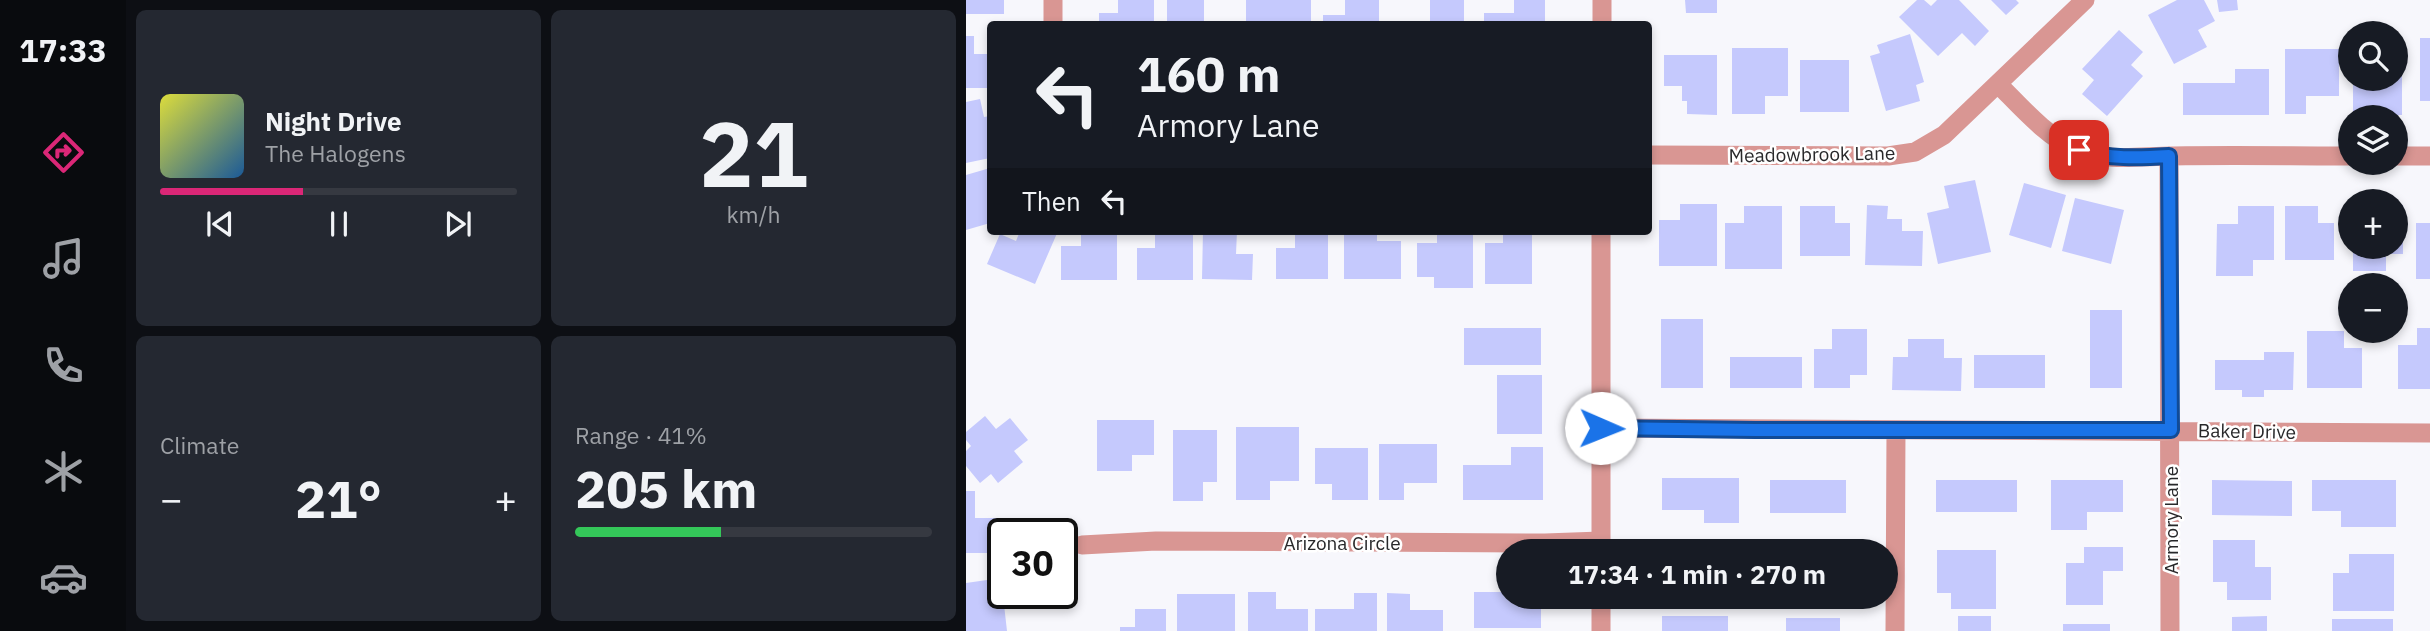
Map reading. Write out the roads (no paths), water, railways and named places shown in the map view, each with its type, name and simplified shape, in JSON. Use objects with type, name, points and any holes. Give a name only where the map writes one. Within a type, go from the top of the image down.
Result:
[{"type":"street","points":[[1053,0],[1053,21]]},
{"type":"street","points":[[1602,0],[1602,21]]},
{"type":"street","name":"Meadowbrook Lane","points":[[1652,155],[1888,156],[1915,152],[1944,135],[2085,0]]},
{"type":"street","points":[[1999,85],[2029,115],[2063,142],[2097,155],[2134,159],[2169,156],[2338,156]]},
{"type":"street","name":"Armory Lane","points":[[2169,156],[2171,631]]},
{"type":"street","points":[[2408,156],[2430,156]]},
{"type":"street","points":[[1601,235],[1601,539]]},
{"type":"street","name":"Baker Drive","points":[[1601,428],[2430,433]]},
{"type":"street","points":[[1895,631],[1896,430]]},
{"type":"street","name":"Arizona Circle","points":[[1082,545],[1156,541],[1496,543]]},
{"type":"street","points":[[1601,609],[1601,631]]}]
